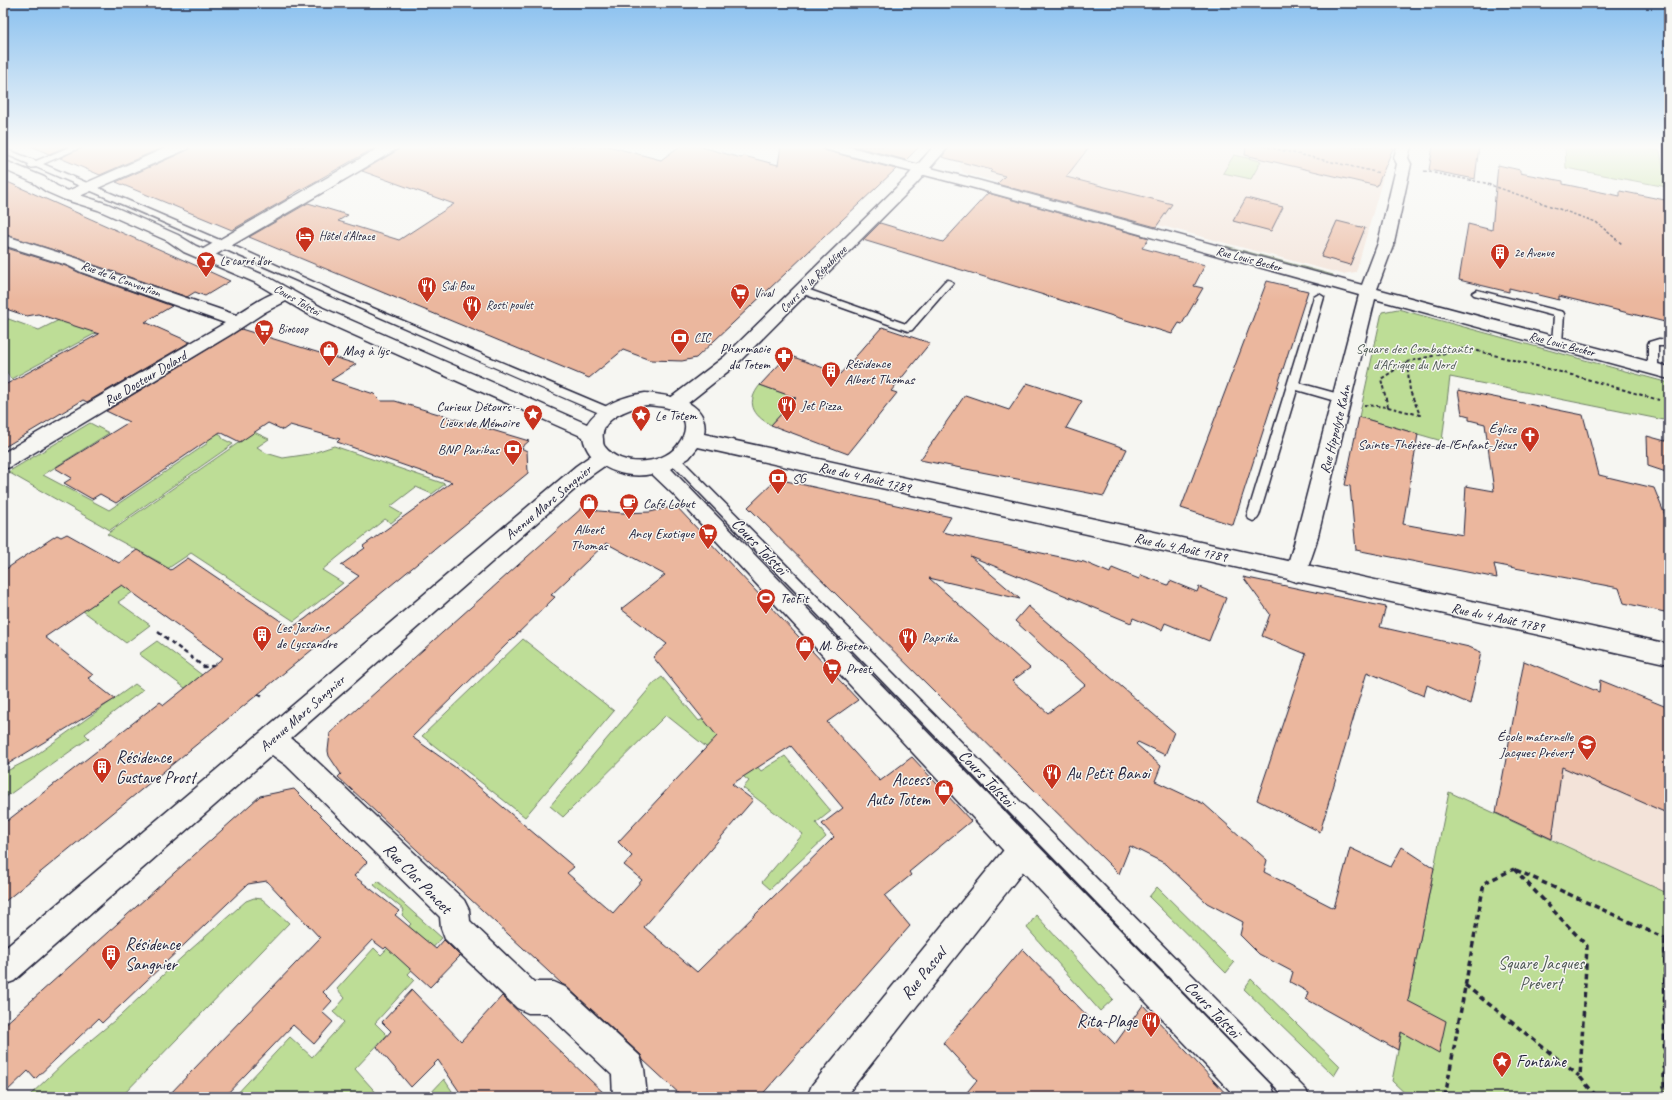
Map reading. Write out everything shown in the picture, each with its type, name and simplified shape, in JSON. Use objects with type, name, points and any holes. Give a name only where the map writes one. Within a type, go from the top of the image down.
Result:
[{"type":"street","name":"Cours Tolstoï","points":[[72,197],[103,208],[173,238],[190,249],[260,279],[317,312],[593,434]]},
{"type":"street","points":[[204,255],[303,197]]},
{"type":"street","name":"Cours de la République","points":[[676,403],[730,361],[893,197]]},
{"type":"street","name":"Rue Louis Becker","points":[[1020,197],[1661,370]]},
{"type":"street","name":"Rue Hippolyte Kahn","points":[[1296,573],[1342,399],[1368,292],[1386,243],[1397,197]]},
{"type":"street","name":"Rue de la Convention","points":[[3,240],[73,262],[87,269],[237,322]]},
{"type":"street","name":"Rue Docteur Dolard","points":[[3,462],[259,308],[286,294]]},
{"type":"street","points":[[646,399],[676,403],[685,408],[692,415],[696,422],[696,431],[690,446],[665,462],[641,468],[626,467],[613,463],[603,457],[593,443],[593,434],[601,419],[608,412],[626,403],[646,399]]},
{"type":"street","name":"Rue du 4 Août 1789","points":[[694,439],[1296,573],[1669,654]]},
{"type":"street","name":"Avenue Marc Sangnier","points":[[3,970],[582,471],[603,457]]},
{"type":"street","name":"Cours Tolstoï","points":[[665,462],[682,490],[1022,850],[1259,1097]]},
{"type":"street","name":"Rue Clos Poncet","points":[[272,738],[295,757],[454,910],[456,928],[528,997],[554,998],[628,1068],[630,1097]]},
{"type":"street","name":"Rue Pascal","points":[[824,1097],[1022,850]]},
{"type":"lane","points":[[113,197],[222,244],[346,300],[608,412]]},
{"type":"lane","points":[[801,290],[908,328],[948,283]]},
{"type":"lane","points":[[1477,293],[1559,314],[1557,342]]},
{"type":"lane","points":[[1253,516],[1319,297]]},
{"type":"lane","points":[[1661,370],[1654,344],[1659,342],[1669,343]]},
{"type":"lane","points":[[1293,384],[1342,399]]},
{"type":"lane","name":"Cours Tolstoï","points":[[665,462],[1299,1097]]},
{"type":"path","points":[[1526,197],[1596,222],[1622,244]]},
{"type":"path","points":[[1388,407],[1382,379],[1407,362],[1466,348],[1576,376],[1659,400]]},
{"type":"path","points":[[1362,405],[1388,407],[1420,415],[1410,391],[1407,362]]},
{"type":"path","points":[[158,632],[204,667],[213,666]]},
{"type":"path","points":[[258,694],[263,697]]},
{"type":"path","points":[[1514,869],[1667,939],[1664,1097]]},
{"type":"path","points":[[1445,1097],[1484,884],[1514,869]]},
{"type":"path","points":[[1514,869],[1587,946],[1580,1077]]},
{"type":"path","points":[[1465,985],[1580,1077],[1597,1097]]},
{"type":"shaded area","points":[[1055,197],[1377,197],[1356,272],[1342,274]]},
{"type":"shaded area","name":"École maternelle Jacques Prévert","points":[[1524,661],[1599,692],[1669,708],[1669,894],[1497,813]]},
{"type":"green space","points":[[1226,246],[1333,275],[1333,277],[1225,248]]},
{"type":"green space","name":"Square des Combattants d'Afrique du Nord","points":[[1398,309],[1669,383],[1669,421],[1450,377],[1442,441],[1359,417],[1382,312]]},
{"type":"green space","points":[[69,315],[98,332],[11,379],[3,367],[3,317],[39,330]]},
{"type":"green space","points":[[760,385],[796,398],[771,425],[759,417],[753,408],[753,397]]},
{"type":"green space","points":[[171,411],[220,434],[223,439],[233,444],[110,530],[8,472],[90,423],[109,433],[43,475],[109,510],[208,443],[178,428]]},
{"type":"green space","points":[[254,432],[269,439],[257,447],[266,453],[283,458],[310,454],[334,446],[445,484],[432,494],[416,487],[390,507],[402,514],[391,523],[385,519],[322,570],[343,583],[294,621],[191,553],[118,602],[150,625],[126,643],[83,611],[156,561],[161,563],[107,534]]},
{"type":"green space","points":[[523,639],[614,711],[525,817],[422,736]]},
{"type":"green space","points":[[157,641],[202,675],[185,688],[139,654]]},
{"type":"green space","points":[[662,677],[699,721],[713,714],[761,771],[785,756],[831,811],[816,823],[826,837],[770,889],[762,882],[803,834],[743,788],[749,781],[666,715],[563,817],[550,806],[654,683]]},
{"type":"green space","points":[[135,684],[143,690],[85,734],[89,738],[3,799],[3,773],[32,758]]},
{"type":"green space","name":"Square Jacques Prévert","points":[[1449,792],[1669,894],[1669,1097],[1409,1097],[1392,1081]]},
{"type":"green space","points":[[378,881],[442,938],[408,974],[414,980],[375,1023],[387,1035],[355,1069],[380,1097],[234,1097],[290,1037],[312,1057],[344,1022],[333,1012],[345,998],[337,989],[374,948],[381,955],[411,924],[402,915],[404,910],[374,885]]},
{"type":"green space","points":[[1157,887],[1234,963],[1226,973],[1149,897]]},
{"type":"green space","points":[[254,898],[262,899],[289,923],[121,1097],[28,1097],[68,1059],[120,1016],[181,958],[246,901]]},
{"type":"green space","points":[[1036,915],[1113,999],[1100,1011],[1027,928]]},
{"type":"green space","points":[[1251,979],[1340,1066],[1334,1076],[1244,989]]},
{"type":"green space","points":[[444,1079],[456,1097],[427,1097]]},
{"type":"building","points":[[3,197],[42,197],[230,281],[205,296],[195,292],[187,297],[94,265],[79,258],[3,234]]},
{"type":"building","points":[[153,197],[289,197],[232,230]]},
{"type":"building","points":[[435,197],[866,197],[696,358],[682,361],[650,360],[623,350],[589,378],[249,237],[308,203],[348,215],[338,221],[399,240],[454,204]]},
{"type":"building","points":[[984,197],[1004,197],[1149,238],[1142,248],[1205,265],[1194,286],[1203,288],[1182,324],[1179,323],[1172,334],[863,240],[880,223],[943,242]]},
{"type":"building","points":[[1046,197],[1146,197],[1172,204],[1156,227]]},
{"type":"building","points":[[1495,197],[1652,197],[1665,200],[1665,203],[1669,205],[1669,323],[1559,296],[1559,300],[1509,288],[1509,292],[1459,280],[1468,224],[1492,230]]},
{"type":"building","points":[[1246,198],[1283,207],[1271,231],[1233,221]]},
{"type":"building","points":[[1337,221],[1365,228],[1350,265],[1321,257]]},
{"type":"building","points":[[3,247],[66,266],[80,273],[172,306],[145,322],[190,342],[87,402],[83,400],[3,448],[3,386],[99,334],[38,314],[27,316],[3,308]]},
{"type":"building","points":[[1267,281],[1308,291],[1233,525],[1181,508]]},
{"type":"building","name":"Résidence Albert Thomas","points":[[882,327],[930,343],[891,391],[897,393],[848,454],[771,425],[796,398],[760,385],[788,355],[840,374]]},
{"type":"building","points":[[241,329],[356,364],[331,380],[374,394],[381,401],[395,401],[529,441],[521,448],[527,451],[528,473],[3,903],[3,824],[160,702],[164,705],[223,658],[122,585],[45,637],[93,675],[88,678],[115,699],[3,767],[3,571],[57,535],[61,537],[67,534],[119,563],[137,550],[171,570],[188,558],[291,628],[305,619],[359,576],[341,565],[365,548],[363,546],[452,482],[337,442],[340,439],[290,425],[283,430],[268,423],[240,442],[220,432],[116,503],[100,494],[92,499],[64,483],[72,478],[55,468],[129,422],[106,411]]},
{"type":"building","points":[[1027,383],[1082,401],[1066,428],[1127,449],[1104,496],[920,460],[965,395],[1009,410]]},
{"type":"building","points":[[1458,390],[1583,415],[1599,475],[1654,488],[1669,525],[1669,613],[1624,603],[1619,588],[1494,564],[1497,578],[1356,550],[1350,486],[1345,485],[1359,417],[1418,434],[1403,524],[1463,535],[1466,486],[1494,491],[1485,424],[1469,420],[1469,416],[1462,414]]},
{"type":"building","points":[[1647,436],[1669,442],[1669,473],[1648,466]]},
{"type":"building","points":[[777,479],[951,517],[942,532],[1084,562],[1110,573],[1112,568],[1139,579],[1141,575],[1168,585],[1170,581],[1197,592],[1199,587],[1226,598],[1209,641],[1165,623],[1162,630],[1133,618],[1131,623],[970,556],[1020,599],[929,578],[1030,668],[1012,681],[1048,713],[1085,685],[1015,621],[1028,606],[1174,732],[1165,755],[1138,742],[1136,744],[1161,766],[1155,781],[1204,804],[1267,860],[1264,872],[1334,908],[1350,848],[1391,867],[1402,847],[1434,868],[1408,1001],[1446,1021],[1439,1053],[1401,1032],[1398,1050],[1306,999],[1308,992],[1290,982],[1293,972],[1259,954],[1240,935],[1243,922],[1207,903],[1166,864],[1130,846],[1119,874],[748,507]]},
{"type":"building","points":[[676,506],[858,700],[827,722],[880,781],[912,757],[971,821],[909,872],[911,875],[885,896],[910,926],[760,1097],[683,1097],[643,1060],[641,1055],[338,777],[341,774],[329,756],[328,751],[330,733],[583,507],[599,511],[623,513],[650,512]],"holes":[[[606,543],[665,575],[621,609],[667,644],[653,657],[717,736],[618,842],[632,856],[624,865],[642,880],[613,913],[567,873],[574,867],[459,770],[412,737],[555,597],[551,595]],[[791,746],[843,808],[822,824],[834,837],[697,972],[644,927],[753,800],[732,784]]]},
{"type":"building","points":[[1243,577],[1386,607],[1380,627],[1469,647],[1481,652],[1470,704],[1427,685],[1424,696],[1367,672],[1320,832],[1257,800],[1306,654],[1262,636],[1270,614]]},
{"type":"building","name":"École maternelle Jacques Prévert","points":[[1524,661],[1599,692],[1600,680],[1669,708],[1669,814],[1562,767],[1552,839],[1496,813]]},
{"type":"building","name":"Résidence Sangnier","points":[[294,789],[367,862],[354,876],[399,911],[395,915],[436,949],[444,940],[460,956],[430,987],[386,947],[384,949],[372,940],[323,992],[332,1001],[322,1012],[333,1022],[314,1044],[293,1025],[224,1097],[167,1097],[320,938],[267,881],[248,884],[102,1023],[98,1019],[35,1079],[28,1071],[3,1095],[3,1026],[260,796]]},
{"type":"building","points":[[1022,949],[1115,1044],[1143,1005],[1229,1097],[963,1097],[977,1080],[943,1043]]},
{"type":"building","points":[[412,990],[461,1041],[502,996],[608,1097],[463,1097],[438,1060],[411,1087],[377,1047],[391,1031],[382,1022]]},
{"type":"place","name":"Hôtel d'Alsace","points":[[305,253]]},
{"type":"place","name":"2e Avenue","points":[[1500,270]]},
{"type":"place","name":"Le carré d'or","points":[[206,278]]},
{"type":"place","name":"Sidi Bou","points":[[427,303]]},
{"type":"place","name":"Vival","points":[[740,310]]},
{"type":"place","name":"Rosti poulet","points":[[472,322]]},
{"type":"place","name":"Biocoop","points":[[264,346]]},
{"type":"place","name":"CIC","points":[[680,355]]},
{"type":"place","name":"Mag à lys","points":[[329,367]]},
{"type":"place","name":"Pharmacie du Totem","points":[[784,373]]},
{"type":"place","name":"Résidence Albert Thomas","points":[[831,388]]},
{"type":"place","name":"Jet Pizza","points":[[787,422]]},
{"type":"place","name":"Curieux Détours - Lieux de Mémoire","points":[[533,431]]},
{"type":"place","name":"Le Totem","points":[[641,432]]},
{"type":"place","name":"Église Sainte-Thérèse-de-l'Enfant-Jésus","points":[[1530,453]]},
{"type":"place","name":"BNP Paribas","points":[[513,466]]},
{"type":"place","name":"SG","points":[[778,495]]},
{"type":"place","name":"Albert Thomas","points":[[589,520]]},
{"type":"place","name":"Café Lobut","points":[[629,520]]},
{"type":"place","name":"Ancy Exotique","points":[[708,550]]},
{"type":"place","name":"TecFit","points":[[766,615]]},
{"type":"place","name":"Les Jardins de Lyssandre","points":[[262,652]]},
{"type":"place","name":"Paprika","points":[[908,654]]},
{"type":"place","name":"M. Breton","points":[[805,662]]},
{"type":"place","name":"Preet","points":[[832,685]]},
{"type":"place","name":"École maternelle Jacques Prévert","points":[[1587,761]]},
{"type":"place","name":"Résidence Gustave Prost","points":[[102,784]]},
{"type":"place","name":"Au Petit Banoi","points":[[1052,790]]},
{"type":"place","name":"Access Auto Totem","points":[[944,806]]},
{"type":"place","name":"Résidence Sangnier","points":[[111,971]]},
{"type":"place","name":"Rita-Plage","points":[[1151,1038]]},
{"type":"place","name":"Fontaine","points":[[1502,1078]]}]
